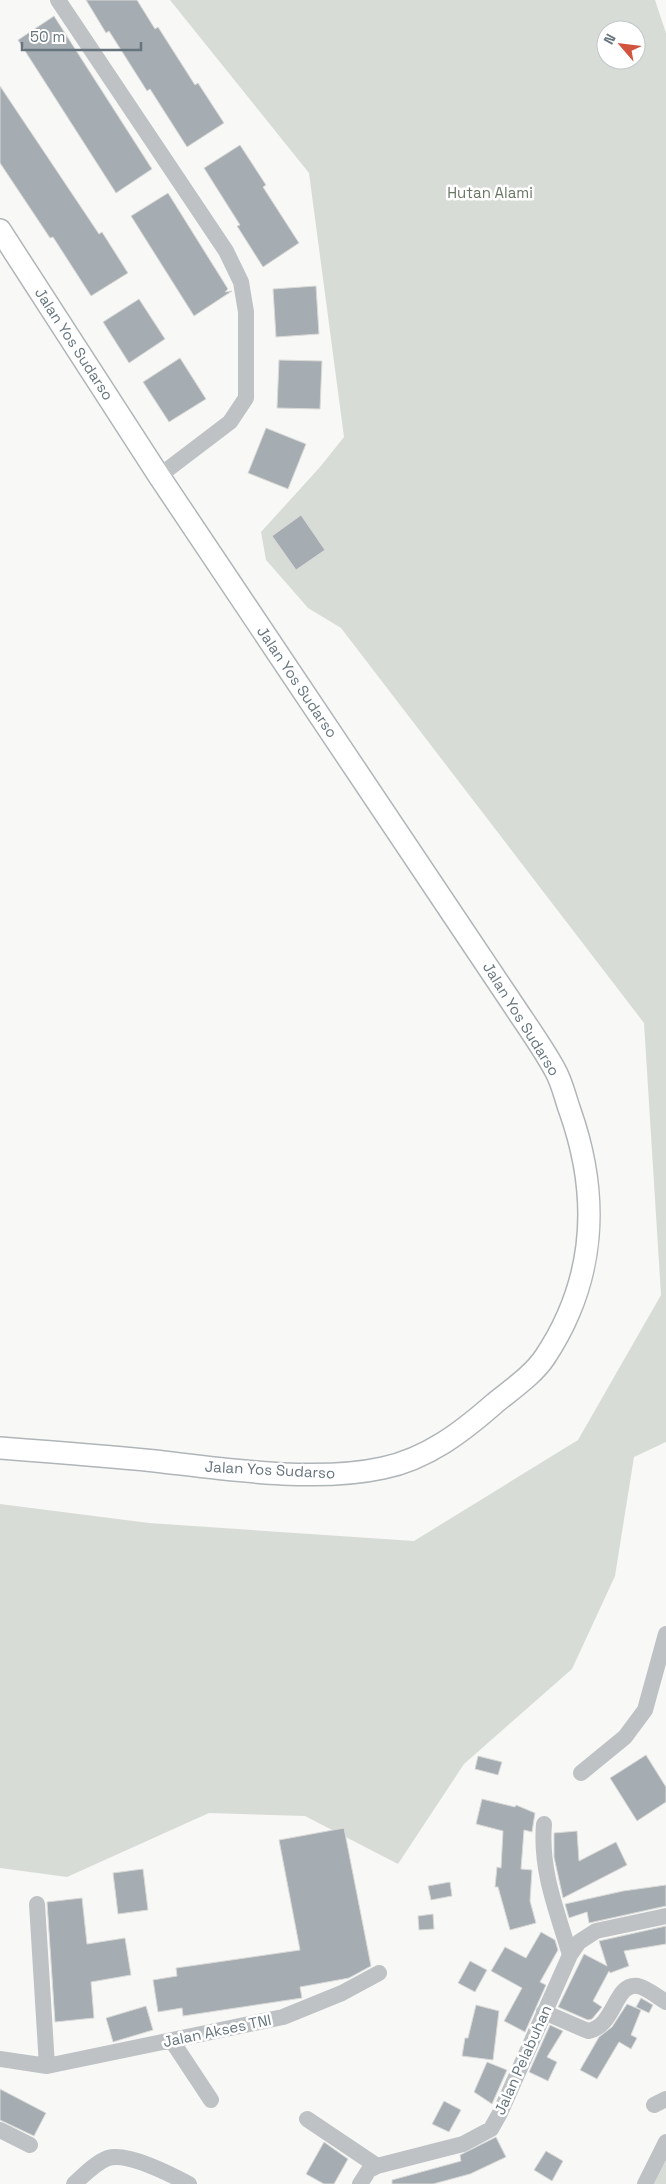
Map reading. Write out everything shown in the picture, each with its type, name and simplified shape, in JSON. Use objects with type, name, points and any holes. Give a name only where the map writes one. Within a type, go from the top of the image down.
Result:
[{"type":"main road","name":"Jalan Yos Sudarso","points":[[0,230],[159,476],[556,1071],[577,1131],[587,1174],[590,1221],[584,1266],[571,1311],[544,1359],[520,1383],[464,1430],[431,1451],[384,1468],[326,1475],[211,1468],[107,1456],[0,1448]]},
{"type":"street","points":[[58,0],[226,251],[241,282],[246,312],[246,398],[230,422],[159,476]]},
{"type":"street","points":[[581,1773],[625,1737],[645,1710],[666,1634]]},
{"type":"street","points":[[544,1824],[544,1869],[570,1955]]},
{"type":"street","points":[[37,1904],[47,2066]]},
{"type":"street","name":"Jalan Pelabuhan","points":[[377,2166],[463,2144],[491,2129],[500,2113],[570,1955],[579,1942],[596,1931],[666,1916]]},
{"type":"street","name":"Jalan Akses TNI","points":[[0,2059],[47,2066],[283,2017],[342,1993],[379,1973]]},
{"type":"street","points":[[544,2012],[588,2031],[596,2030],[605,2022],[620,1994],[630,1987],[639,1986],[666,2002]]},
{"type":"street","points":[[172,2041],[211,2100]]},
{"type":"street","points":[[307,2119],[377,2166],[369,2170],[360,2184]]},
{"type":"street","points":[[0,2130],[30,2145]]},
{"type":"street","points":[[645,2184],[666,2142]]},
{"type":"street","points":[[74,2184],[94,2166],[110,2158],[137,2161],[166,2172],[189,2184]]},
{"type":"green space","name":"Hutan Alami","points":[[170,0],[655,0],[666,33],[666,1442],[634,1457],[615,1576],[572,1669],[464,1764],[398,1864],[305,1816],[209,1813],[67,1877],[0,1868],[0,1504],[149,1523],[414,1541],[578,1440],[661,1295],[644,1023],[341,628],[308,608],[266,560],[261,532],[320,467],[344,437],[309,173]]},
{"type":"green space","points":[[666,2160],[666,2184],[654,2184]]},
{"type":"building","points":[[86,0],[137,0],[155,29],[158,27],[195,85],[198,83],[224,123],[187,147],[150,89],[147,91],[109,31],[106,33]]},
{"type":"building","points":[[54,16],[152,169],[116,193],[18,40]]},
{"type":"building","points":[[0,86],[99,234],[102,232],[128,273],[91,296],[53,237],[50,238],[0,163]]},
{"type":"building","points":[[240,145],[266,185],[263,187],[299,243],[263,267],[237,226],[240,225],[204,168]]},
{"type":"building","points":[[168,193],[228,289],[225,292],[232,291],[194,316],[131,216]]},
{"type":"building","points":[[316,286],[319,334],[276,337],[273,289]]},
{"type":"building","points":[[139,299],[165,339],[129,363],[103,322]]},
{"type":"building","points":[[180,358],[206,399],[169,422],[143,382]]},
{"type":"building","points":[[279,360],[322,361],[320,409],[277,408]]},
{"type":"building","points":[[266,428],[306,444],[288,489],[248,473]]},
{"type":"building","points":[[301,515],[325,550],[296,570],[272,536]]},
{"type":"building","points":[[646,1755],[666,1787],[666,1802],[637,1821],[610,1778]]},
{"type":"building","points":[[478,1756],[502,1762],[498,1775],[475,1769]]},
{"type":"building","points":[[482,1799],[515,1807],[516,1805],[535,1813],[532,1832],[524,1830],[521,1869],[532,1870],[530,1901],[536,1923],[510,1930],[498,1887],[495,1887],[497,1867],[501,1868],[503,1831],[476,1824]]},
{"type":"building","points":[[344,1828],[371,1966],[349,1978],[300,1987],[302,1998],[183,2016],[182,2008],[158,2012],[153,1980],[177,1976],[176,1968],[300,1950],[279,1840]]},
{"type":"building","points":[[577,1831],[579,1861],[616,1842],[627,1865],[563,1898],[554,1857],[554,1833]]},
{"type":"building","points":[[143,1869],[148,1910],[118,1914],[113,1873]]},
{"type":"building","points":[[450,1882],[452,1896],[431,1900],[428,1886]]},
{"type":"building","points":[[666,1885],[666,1906],[589,1923],[587,1912],[569,1918],[565,1904],[623,1891]]},
{"type":"building","points":[[82,1898],[87,1944],[125,1938],[131,1975],[91,1982],[94,2018],[55,2022],[47,1902]]},
{"type":"building","points":[[433,1914],[434,1929],[419,1930],[418,1916]]},
{"type":"building","points":[[666,1926],[666,1944],[624,1951],[629,1966],[610,1973],[609,1971],[593,2001],[602,2007],[592,2019],[588,2020],[558,2007],[584,1954],[607,1966],[599,1941]]},
{"type":"building","points":[[541,1932],[555,1940],[558,1950],[540,1982],[546,1985],[525,2032],[504,2021],[522,1988],[491,1971],[505,1947],[526,1958]]},
{"type":"building","points":[[470,1961],[487,1970],[475,1992],[458,1983]]},
{"type":"building","points":[[641,1998],[653,2005],[649,2013],[636,2007]]},
{"type":"building","points":[[627,2004],[641,2010],[631,2035],[637,2038],[631,2049],[619,2042],[597,2079],[580,2070],[599,2037],[612,2027]]},
{"type":"building","points":[[476,2005],[499,2011],[493,2060],[462,2056],[465,2038],[468,2038]]},
{"type":"building","points":[[146,2006],[153,2030],[113,2042],[106,2018]]},
{"type":"building","points":[[550,2025],[563,2031],[547,2057],[557,2062],[548,2081],[529,2072]]},
{"type":"building","points":[[487,2062],[507,2070],[492,2104],[474,2092]]},
{"type":"building","points":[[0,2089],[46,2113],[34,2136],[0,2120]]},
{"type":"building","points":[[444,2101],[461,2110],[449,2132],[432,2124]]},
{"type":"building","points":[[496,2137],[506,2157],[470,2174],[433,2184],[392,2184],[392,2180],[461,2161],[460,2155]]},
{"type":"building","points":[[324,2142],[348,2159],[334,2184],[324,2184],[306,2174]]},
{"type":"building","points":[[546,2151],[563,2161],[552,2181],[534,2170]]}]
